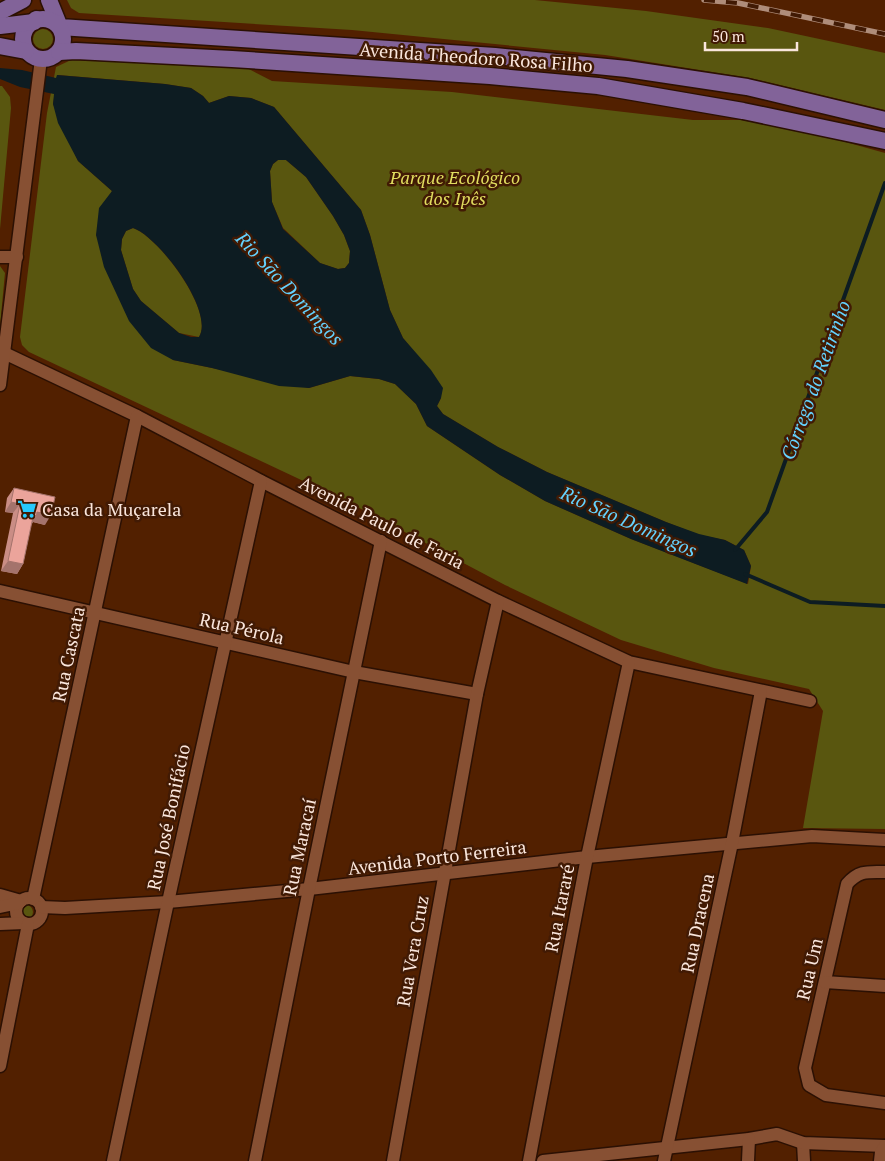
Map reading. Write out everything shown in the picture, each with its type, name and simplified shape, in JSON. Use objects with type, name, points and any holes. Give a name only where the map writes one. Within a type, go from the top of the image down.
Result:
[{"type":"main road","points":[[0,12],[23,0]]},
{"type":"main road","points":[[26,51],[23,36],[49,0]]},
{"type":"main road","points":[[0,46],[26,51],[40,65],[59,52],[64,35],[49,0]]},
{"type":"main road","points":[[0,26],[44,20],[53,21],[60,26]]},
{"type":"main road","name":"Avenida Theodoro Rosa Filho","points":[[60,26],[495,56],[627,69],[747,87],[885,120]]},
{"type":"main road","points":[[292,63],[294,42]]},
{"type":"main road","points":[[356,47],[356,68]]},
{"type":"main road","name":"Avenida Theodoro Rosa Filho","points":[[59,52],[105,52],[292,63],[490,76],[598,86],[743,111],[885,141]]},
{"type":"main road","points":[[696,102],[698,81]]},
{"type":"main road","points":[[743,111],[747,87]]},
{"type":"street","points":[[0,385],[2,352],[17,257],[40,65]]},
{"type":"street","points":[[0,257],[17,257]]},
{"type":"street","name":"Avenida Paulo de Faria","points":[[2,352],[137,416],[261,481],[498,600],[629,662],[810,701]]},
{"type":"street","name":"Rua Cascata","points":[[23,921],[16,910],[31,905],[137,416]]},
{"type":"street","name":"Rua José Bonifácio","points":[[112,1161],[261,481]]},
{"type":"street","name":"Rua Maracaí","points":[[255,1161],[308,889],[381,541]]},
{"type":"street","name":"Rua Pérola","points":[[0,590],[354,672],[477,694]]},
{"type":"street","name":"Rua Vera Cruz","points":[[393,1161],[477,694],[498,600]]},
{"type":"street","name":"Rua Itararé","points":[[529,1161],[587,857],[629,662]]},
{"type":"street","name":"Rua Dracena","points":[[664,1161],[732,843],[761,691]]},
{"type":"street","name":"Avenida Porto Ferreira","points":[[0,907],[31,905],[65,908],[168,902],[308,889],[587,857],[812,836],[885,840]]},
{"type":"street","name":"Rua Um","points":[[885,872],[865,872],[854,875],[847,884],[805,1068],[809,1085],[826,1095],[885,1103]]},
{"type":"street","points":[[0,895],[31,905],[33,923],[0,918]]},
{"type":"street","points":[[0,924],[23,921]]},
{"type":"street","points":[[0,1066],[23,921]]},
{"type":"street","points":[[825,982],[885,986]]},
{"type":"street","points":[[543,1161],[667,1146],[749,1139],[777,1134],[803,1143],[885,1146]]},
{"type":"street","points":[[748,1161],[749,1139]]},
{"type":"street","points":[[803,1143],[804,1161]]},
{"type":"street","points":[[880,1161],[881,1152],[885,1146]]},
{"type":"green space","points":[[67,0],[535,0],[646,11],[768,28],[885,53],[885,110],[750,78],[605,55],[352,30],[79,13],[71,8]]},
{"type":"green space","points":[[43,29],[50,32],[53,39],[50,46],[43,49],[36,46],[33,39],[36,32]]},
{"type":"green space","name":"Parque Ecológico dos Ipês","points":[[71,60],[245,67],[272,81],[452,92],[693,120],[741,120],[806,131],[885,153],[885,829],[803,828],[823,711],[809,689],[714,668],[621,640],[505,585],[348,502],[29,352],[22,345],[20,337],[47,113],[56,67]],"holes":[[[58,75],[191,88],[203,96],[209,103],[229,96],[251,98],[274,107],[361,210],[370,235],[390,310],[403,338],[416,354],[441,398],[437,406],[443,414],[498,447],[547,472],[666,522],[699,535],[725,540],[744,550],[751,566],[748,584],[631,539],[545,501],[500,475],[427,426],[416,404],[395,384],[379,379],[350,376],[309,388],[173,360],[96,235],[112,191],[78,161],[53,104]]]},
{"type":"green space","points":[[0,86],[10,97],[11,108],[0,229]]},
{"type":"green space","points":[[278,160],[286,160],[306,177],[333,216],[344,235],[350,251],[349,263],[345,268],[338,269],[320,263],[283,228],[272,202],[270,171],[273,164]]},
{"type":"green space","points":[[133,228],[144,234],[169,259],[192,294],[202,325],[199,337],[179,333],[141,301],[133,289],[121,250],[122,239],[126,231]]},
{"type":"green space","points":[[0,266],[5,273],[0,326]]},
{"type":"green space","points":[[23,905],[29,905],[33,912],[29,919],[23,919],[19,915],[19,909]]},
{"type":"water","name":"Rio São Domingos","points":[[0,68],[22,70],[56,78],[57,75],[165,84],[191,88],[203,96],[209,103],[229,96],[251,98],[274,107],[361,210],[370,235],[390,310],[403,338],[431,370],[443,388],[437,406],[443,414],[498,447],[547,472],[666,522],[699,534],[725,540],[744,550],[751,566],[747,584],[631,539],[545,501],[500,475],[427,426],[416,404],[395,384],[379,379],[350,376],[309,388],[279,386],[212,368],[173,360],[151,348],[129,321],[104,267],[96,235],[99,208],[112,191],[78,161],[58,123],[53,104],[54,94],[20,87],[0,79]],"holes":[[[278,160],[286,160],[306,177],[333,216],[344,235],[350,251],[349,263],[345,268],[338,269],[320,263],[283,229],[272,202],[270,171],[273,164]],[[133,228],[144,234],[169,259],[192,293],[199,310],[202,325],[199,337],[191,337],[179,333],[141,301],[133,289],[121,250],[122,239],[126,231]]]},
{"type":"building","points":[[14,488],[55,497],[51,515],[37,512],[36,518],[33,517],[23,564],[8,561],[20,504],[11,502]]},
{"type":"waterway","name":"Córrego do Retirinho","points":[[735,550],[767,512],[885,183]]},
{"type":"waterway","points":[[745,574],[810,602],[885,606]]},
{"type":"railway","points":[[704,0],[738,3],[885,34]]},
{"type":"place","name":"Casa da Muçarela","points":[[27,509]]}]
